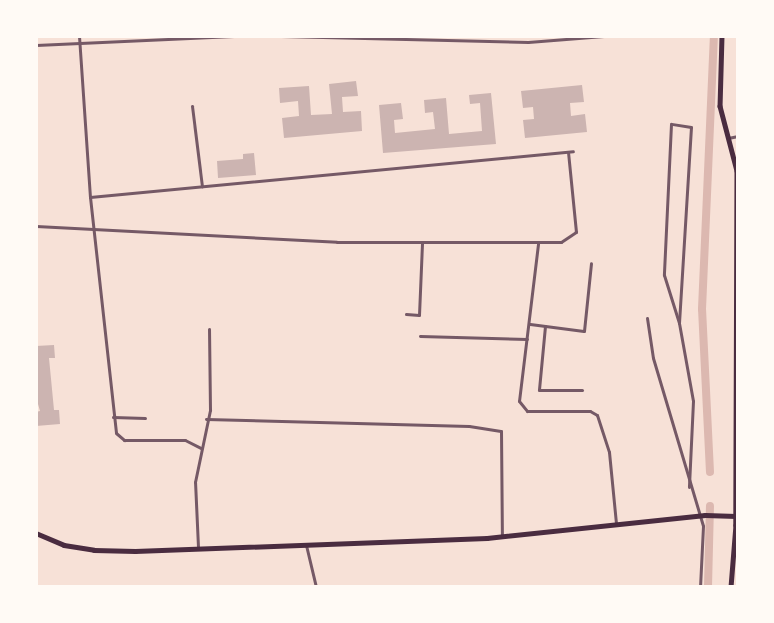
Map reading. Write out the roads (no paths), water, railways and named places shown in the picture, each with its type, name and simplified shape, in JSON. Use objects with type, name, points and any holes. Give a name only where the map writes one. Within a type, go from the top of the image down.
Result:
[{"type":"main road","points":[[722,36],[719,99],[737,171],[736,516],[731,587]]},
{"type":"main road","points":[[36,533],[64,545],[94,550],[502,537],[702,515],[736,516]]},
{"type":"street","points":[[79,36],[90,197],[116,433],[124,440],[185,441],[201,448]]},
{"type":"street","points":[[36,45],[234,36]]},
{"type":"street","points":[[280,36],[528,42],[604,36]]},
{"type":"street","points":[[192,106],[202,186]]},
{"type":"street","points":[[679,323],[691,127],[671,124],[664,275],[679,323],[693,401],[689,487]]},
{"type":"street","points":[[728,138],[738,136]]},
{"type":"street","points":[[36,226],[94,231],[422,243],[538,244],[561,242],[576,232],[571,152],[90,197]]},
{"type":"street","points":[[406,314],[419,315],[422,243]]},
{"type":"street","points":[[538,244],[520,407],[527,411],[590,411],[597,415],[609,452],[616,526]]},
{"type":"street","points":[[530,324],[584,331],[591,263]]},
{"type":"street","points":[[647,318],[653,358],[689,487],[702,515],[700,587]]},
{"type":"street","points":[[545,326],[539,390],[544,393],[582,390]]},
{"type":"street","points":[[198,547],[195,482],[206,419],[210,410],[209,329]]},
{"type":"street","points":[[420,336],[527,339]]},
{"type":"street","points":[[113,417],[145,418]]},
{"type":"street","points":[[206,419],[469,426],[501,431],[502,537]]},
{"type":"street","points":[[305,543],[315,572],[315,587]]},
{"type":"waterway","points":[[710,472],[702,309],[714,36]]},
{"type":"waterway","points":[[708,587],[710,506]]}]
